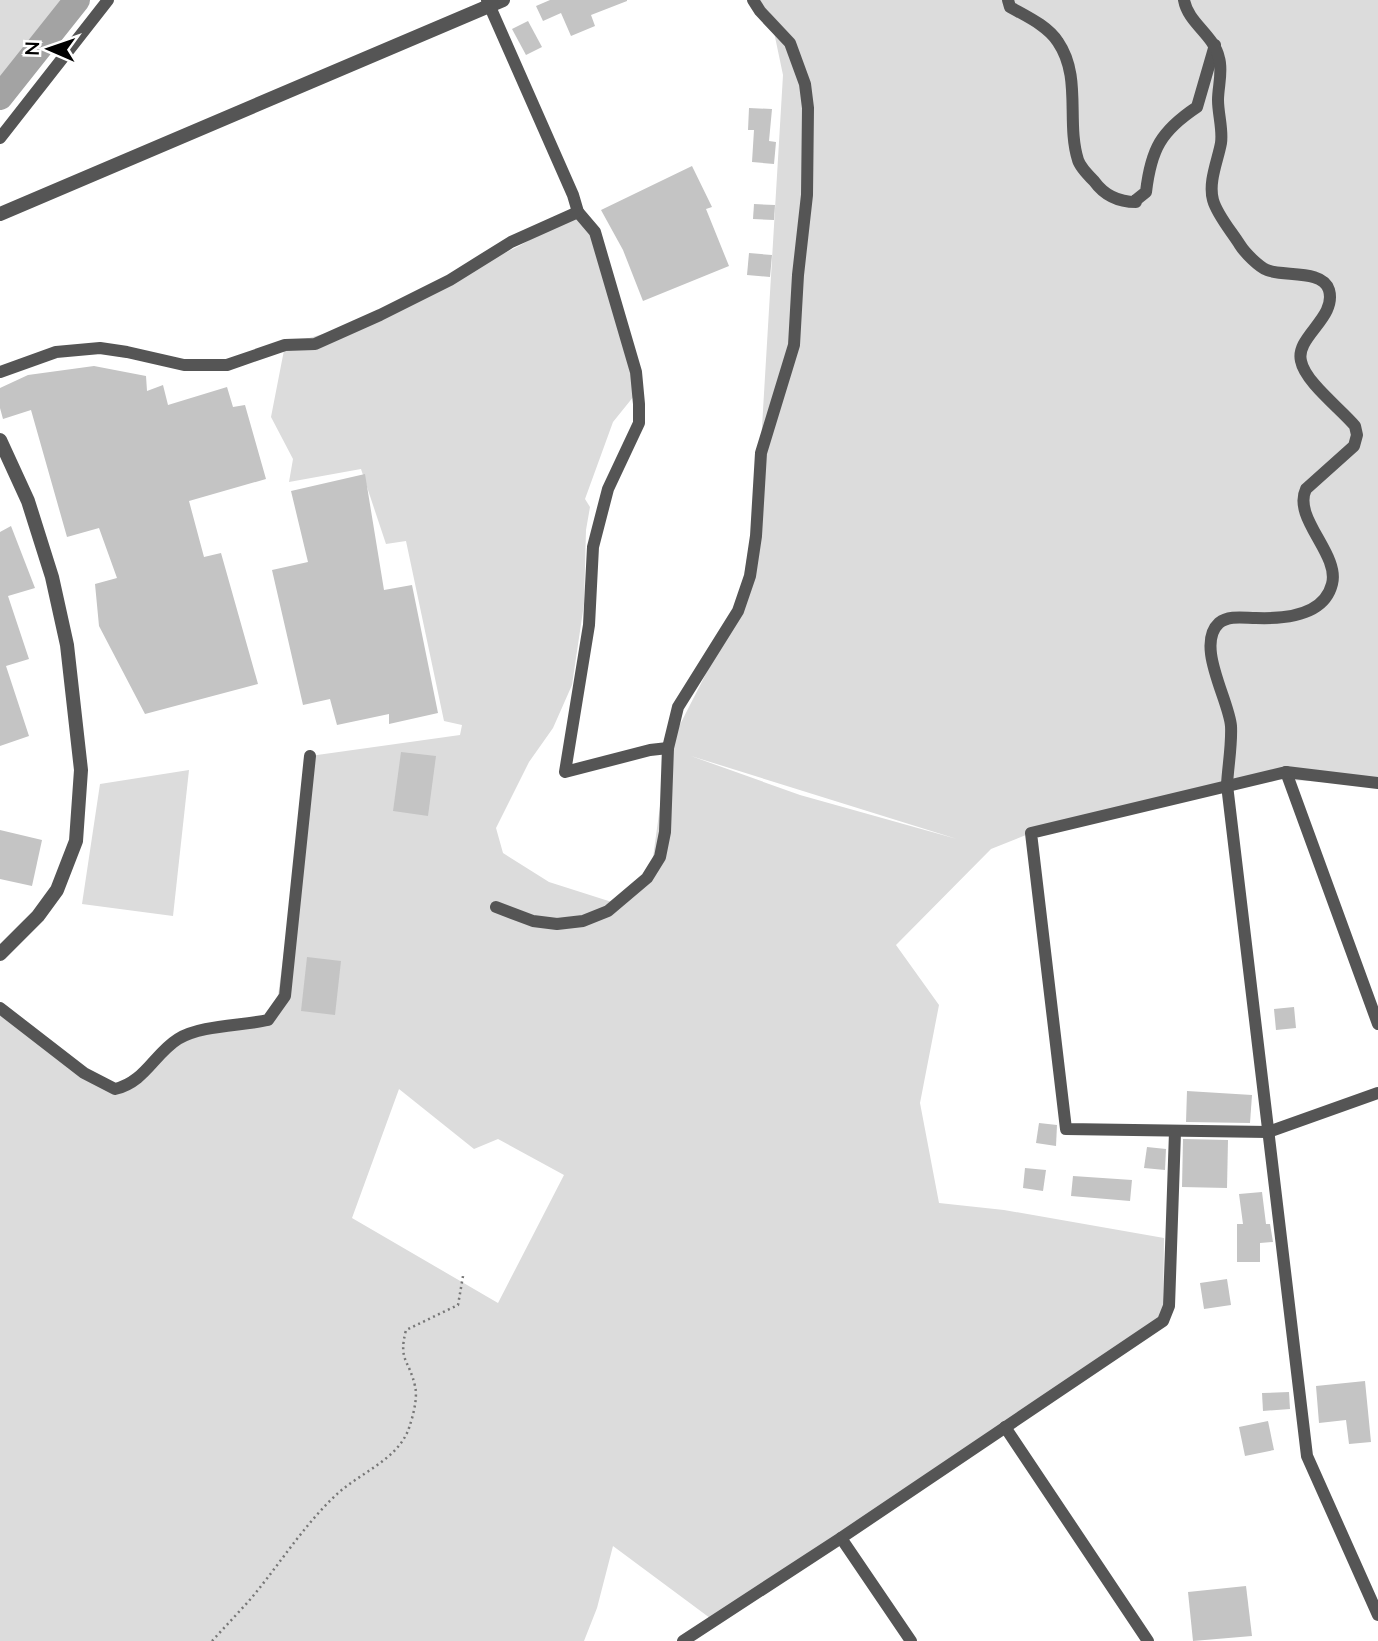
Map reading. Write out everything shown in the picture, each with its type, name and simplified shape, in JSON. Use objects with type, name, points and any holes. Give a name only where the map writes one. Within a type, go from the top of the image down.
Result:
[{"type":"street","points":[[0,138],[108,0]]},
{"type":"street","points":[[496,907],[533,921],[557,924],[583,921],[614,907],[647,878],[660,857],[665,832],[668,748],[678,707],[738,611],[750,576],[756,536],[761,453],[794,345],[807,195],[808,107],[805,84],[790,43],[753,0]]},
{"type":"street","points":[[1008,0],[1010,7],[1037,23],[1058,41],[1068,66],[1073,90],[1078,162],[1101,190],[1122,202],[1136,202],[1146,192],[1149,163],[1158,143],[1182,117],[1197,107],[1215,45]]},
{"type":"street","points":[[1184,0],[1190,15],[1215,45],[1220,60],[1218,102],[1221,140],[1212,198],[1238,243],[1266,270],[1316,277],[1324,281],[1329,290],[1328,310],[1304,343],[1300,354],[1301,363],[1309,377],[1355,426],[1357,435],[1354,446],[1306,489],[1303,497],[1305,510],[1332,570],[1333,582],[1324,602],[1316,609],[1273,618],[1230,618],[1219,623],[1210,646],[1231,725],[1227,785],[1307,1456],[1378,1615]]},
{"type":"street","points":[[0,214],[494,2],[578,212],[595,232],[636,372],[639,404],[639,423],[608,489],[593,547],[589,625],[565,772],[668,748]]},
{"type":"street","points":[[0,372],[56,352],[89,349],[128,352],[184,365],[227,365],[285,345],[315,344],[380,316],[450,280],[511,242],[578,212]]},
{"type":"street","points":[[0,440],[28,501],[52,577],[66,645],[81,770],[76,841],[57,890],[38,916],[0,954]]},
{"type":"street","points":[[0,1008],[84,1073],[115,1089],[136,1080],[177,1039],[199,1031],[268,1020],[285,996],[310,756]]},
{"type":"street","points":[[1286,772],[1378,1024]]},
{"type":"street","points":[[1378,783],[1286,772],[1031,833],[1066,1129],[1268,1132],[1378,1093]]},
{"type":"street","points":[[683,1641],[1163,1321],[1169,1306],[1175,1132]]},
{"type":"street","points":[[1005,1427],[1148,1641]]},
{"type":"street","points":[[841,1538],[911,1641]]},
{"type":"path","points":[[212,1641],[248,1602],[336,1494],[394,1451],[408,1430],[415,1404],[415,1387],[404,1362],[402,1348],[406,1330],[458,1305],[463,1276]]},
{"type":"shaded area","points":[[0,0],[63,0],[0,77]]},
{"type":"shaded area","points":[[757,0],[1378,0],[1378,785],[1257,778],[1031,833],[991,849],[896,945],[939,1005],[920,1103],[939,1203],[1004,1210],[1164,1238],[1163,1321],[714,1621],[613,1546],[597,1608],[584,1641],[0,1641],[0,1011],[115,1089],[199,1031],[268,1020],[276,1011],[310,756],[460,735],[462,725],[444,721],[406,541],[386,544],[361,469],[289,482],[293,459],[271,417],[285,345],[361,323],[519,246],[578,212],[598,243],[638,391],[613,422],[585,499],[590,507],[586,530],[584,604],[572,685],[553,728],[529,762],[496,828],[503,853],[549,882],[618,904],[651,872],[668,748],[738,611],[758,494],[783,75],[770,13]],"holes":[[[691,756],[957,839],[800,795]],[[399,1089],[474,1149],[498,1139],[564,1175],[498,1303],[352,1218]]]},
{"type":"shaded area","points":[[189,770],[173,916],[82,904],[100,784]]},
{"type":"building","points":[[550,0],[627,1],[591,15],[595,26],[571,36],[561,13],[543,21],[536,6]]},
{"type":"building","points":[[528,21],[542,47],[526,55],[512,29]]},
{"type":"building","points":[[749,108],[772,109],[769,141],[776,142],[774,164],[752,162],[754,130],[748,130]]},
{"type":"building","points":[[692,166],[712,207],[706,209],[729,266],[643,301],[623,250],[601,210]]},
{"type":"building","points":[[754,204],[775,205],[774,220],[753,219]]},
{"type":"building","points":[[749,253],[772,255],[770,277],[747,275]]},
{"type":"building","points":[[94,366],[146,376],[147,391],[163,385],[168,405],[227,387],[233,407],[245,405],[266,479],[189,501],[204,557],[221,553],[258,684],[145,714],[99,626],[95,584],[117,578],[99,528],[67,537],[31,410],[3,419],[0,408],[0,388],[28,375]]},
{"type":"building","points":[[365,474],[384,590],[412,585],[438,713],[389,724],[389,714],[337,725],[330,699],[303,705],[272,570],[308,562],[291,491]]},
{"type":"building","points":[[11,526],[35,588],[8,596],[29,659],[6,666],[29,736],[0,746],[0,532]]},
{"type":"building","points":[[401,752],[436,756],[428,816],[393,811]]},
{"type":"building","points":[[0,830],[42,840],[32,886],[0,879]]},
{"type":"building","points":[[307,957],[341,961],[335,1015],[301,1011]]},
{"type":"building","points":[[1294,1007],[1296,1028],[1276,1030],[1274,1009]]},
{"type":"building","points":[[1187,1091],[1252,1095],[1250,1123],[1186,1122]]},
{"type":"building","points":[[1039,1123],[1057,1125],[1056,1146],[1036,1143]]},
{"type":"building","points":[[1183,1139],[1228,1140],[1227,1188],[1182,1187]]},
{"type":"building","points":[[1147,1147],[1166,1149],[1165,1170],[1144,1168]]},
{"type":"building","points":[[1025,1168],[1046,1170],[1043,1191],[1023,1188]]},
{"type":"building","points":[[1073,1176],[1132,1180],[1130,1201],[1071,1196]]},
{"type":"building","points":[[1262,1192],[1266,1224],[1270,1224],[1273,1242],[1260,1243],[1260,1262],[1237,1262],[1237,1224],[1243,1224],[1239,1194]]},
{"type":"building","points":[[1227,1279],[1231,1305],[1204,1309],[1200,1283]]},
{"type":"building","points":[[1365,1381],[1371,1442],[1349,1444],[1346,1420],[1319,1423],[1316,1386]]},
{"type":"building","points":[[1289,1392],[1290,1409],[1263,1411],[1262,1393]]},
{"type":"building","points":[[1268,1421],[1274,1450],[1245,1456],[1239,1427]]},
{"type":"building","points":[[1246,1586],[1252,1636],[1193,1641],[1188,1592]]},
{"type":"waterway","points":[[0,97],[77,0]]}]
